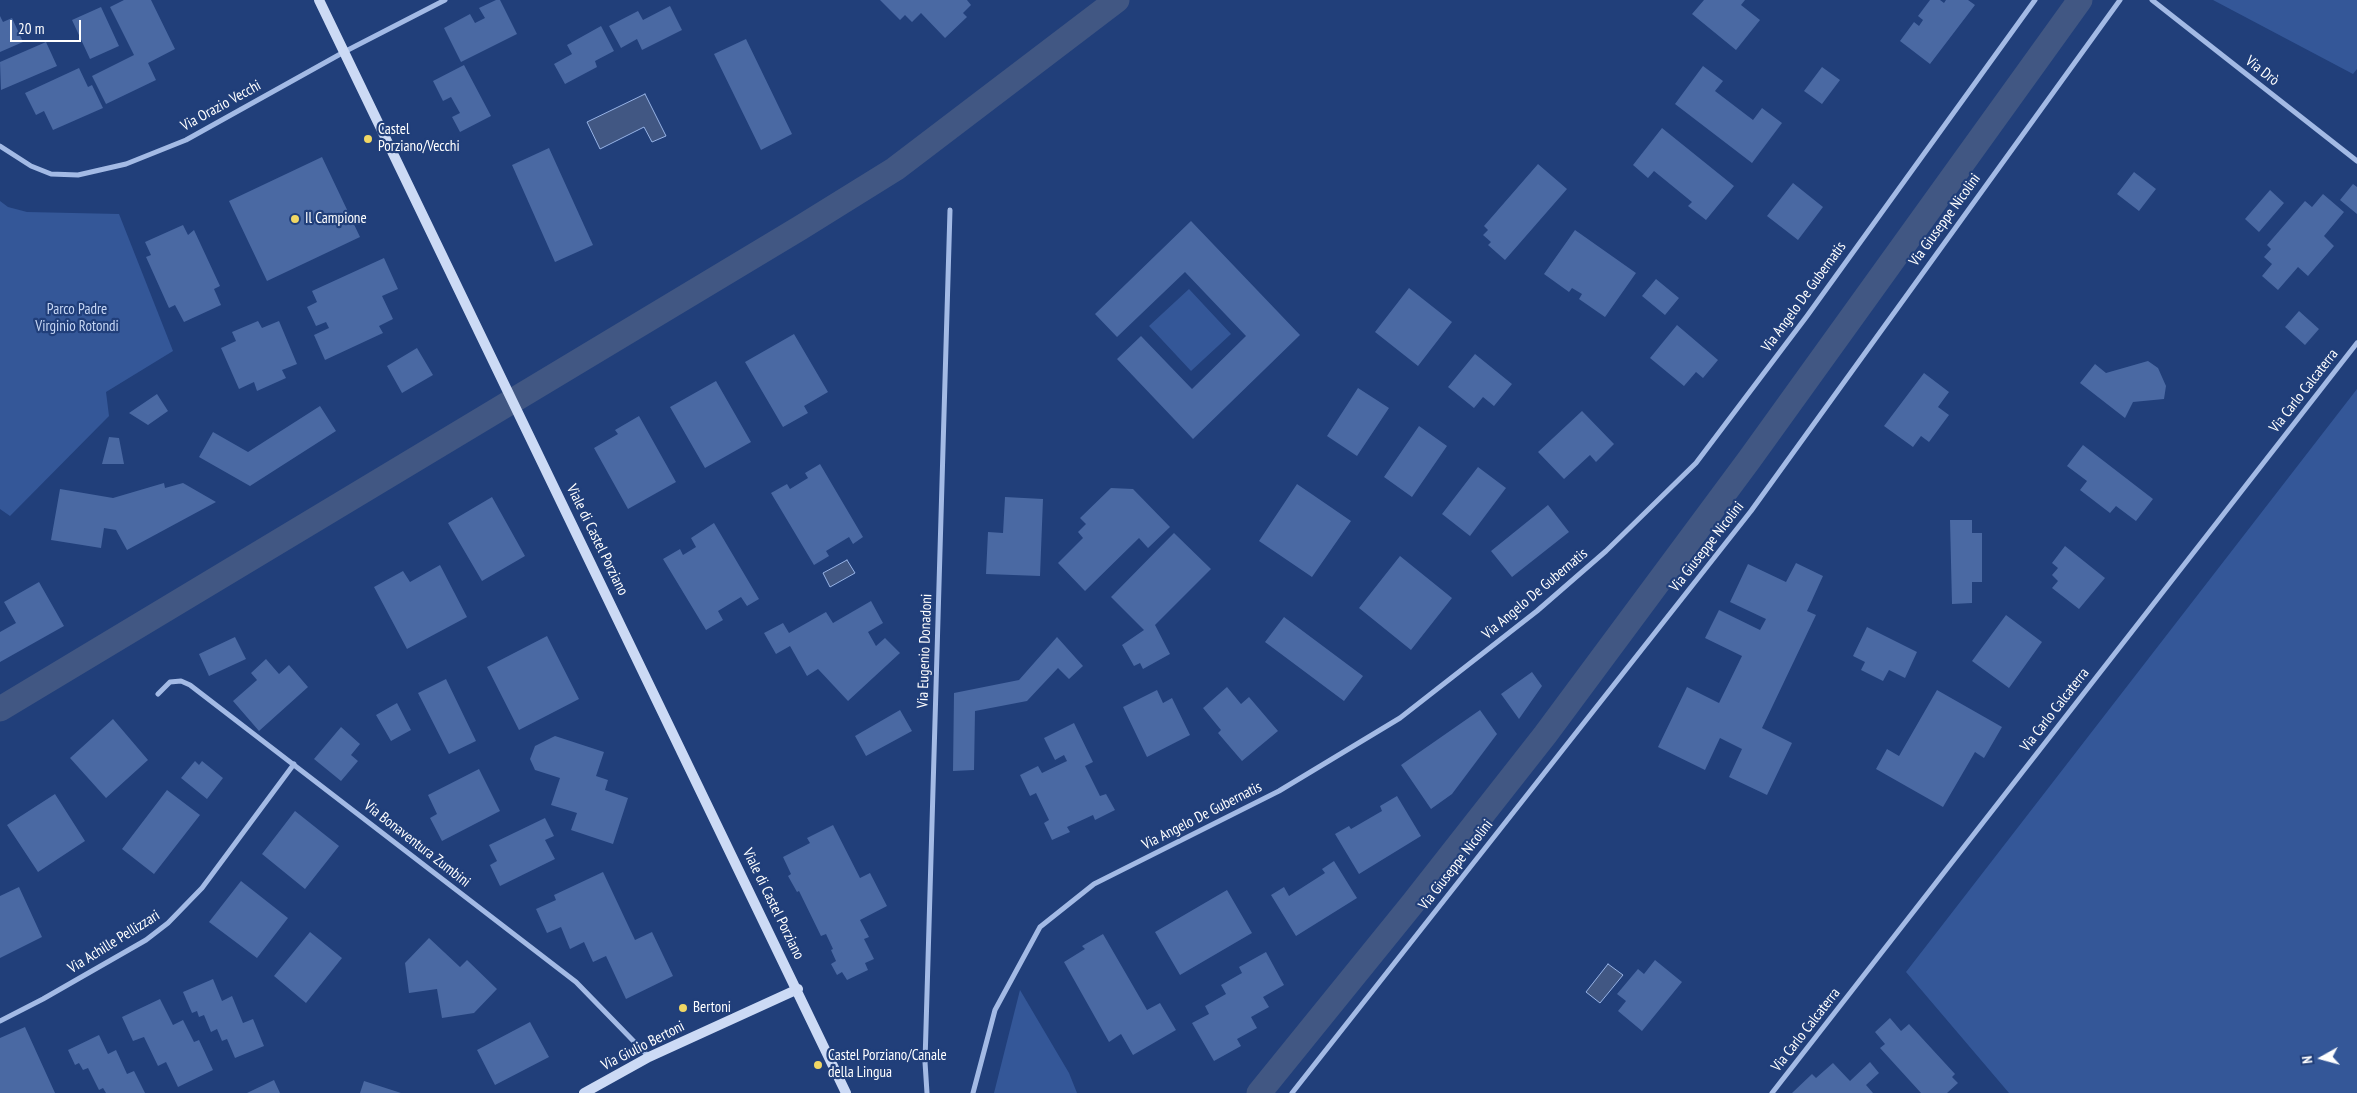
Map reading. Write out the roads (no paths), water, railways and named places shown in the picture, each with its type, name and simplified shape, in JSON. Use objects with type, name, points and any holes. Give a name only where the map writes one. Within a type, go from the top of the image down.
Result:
[{"type":"street","name":"Viale di Castel Porziano","points":[[319,0],[846,1093]]},
{"type":"street","name":"Via Orazio Vecchi","points":[[0,146],[32,166],[51,174],[78,175],[118,167],[159,153],[186,140],[344,52],[445,0]]},
{"type":"street","name":"Via Angelo De Gubernatis","points":[[973,1093],[995,1010],[1040,927],[1094,884],[1279,791],[1400,718],[1544,605],[1606,551],[1696,463],[1807,316],[2035,0]]},
{"type":"street","name":"Via Giuseppe Nicolini","points":[[1292,1093],[1751,511],[2120,0]]},
{"type":"street","name":"Via Drò","points":[[2152,0],[2357,161]]},
{"type":"street","name":"Via Eugenio Donadoni","points":[[927,1093],[925,1052],[950,210]]},
{"type":"street","name":"Via Carlo Calcaterra","points":[[1772,1093],[2357,343]]},
{"type":"street","name":"Via Bonaventura Zumbini","points":[[158,694],[170,682],[186,683],[576,982],[649,1057]]},
{"type":"street","name":"Via Achille Pellizzari","points":[[0,1021],[43,999],[146,940],[168,923],[202,888],[294,764]]},
{"type":"street","name":"Via Giulio Bertoni","points":[[584,1093],[649,1057],[798,990]]},
{"type":"waterway","points":[[0,709],[895,169],[1117,0]]},
{"type":"waterway","points":[[1259,1093],[1413,903],[1545,735],[1749,460],[2080,0]]},
{"type":"place","name":"Castel Porziano/Vecchi","points":[[368,139]]},
{"type":"place","name":"Il Campione","points":[[295,219]]},
{"type":"place","name":"Bertoni","points":[[683,1008]]},
{"type":"place","name":"Castel Porziano/Canale della Lingua","points":[[818,1065]]},
{"type":"park label","name":"Parco Padre Virginio Rotondi","points":[[77,318]]}]
